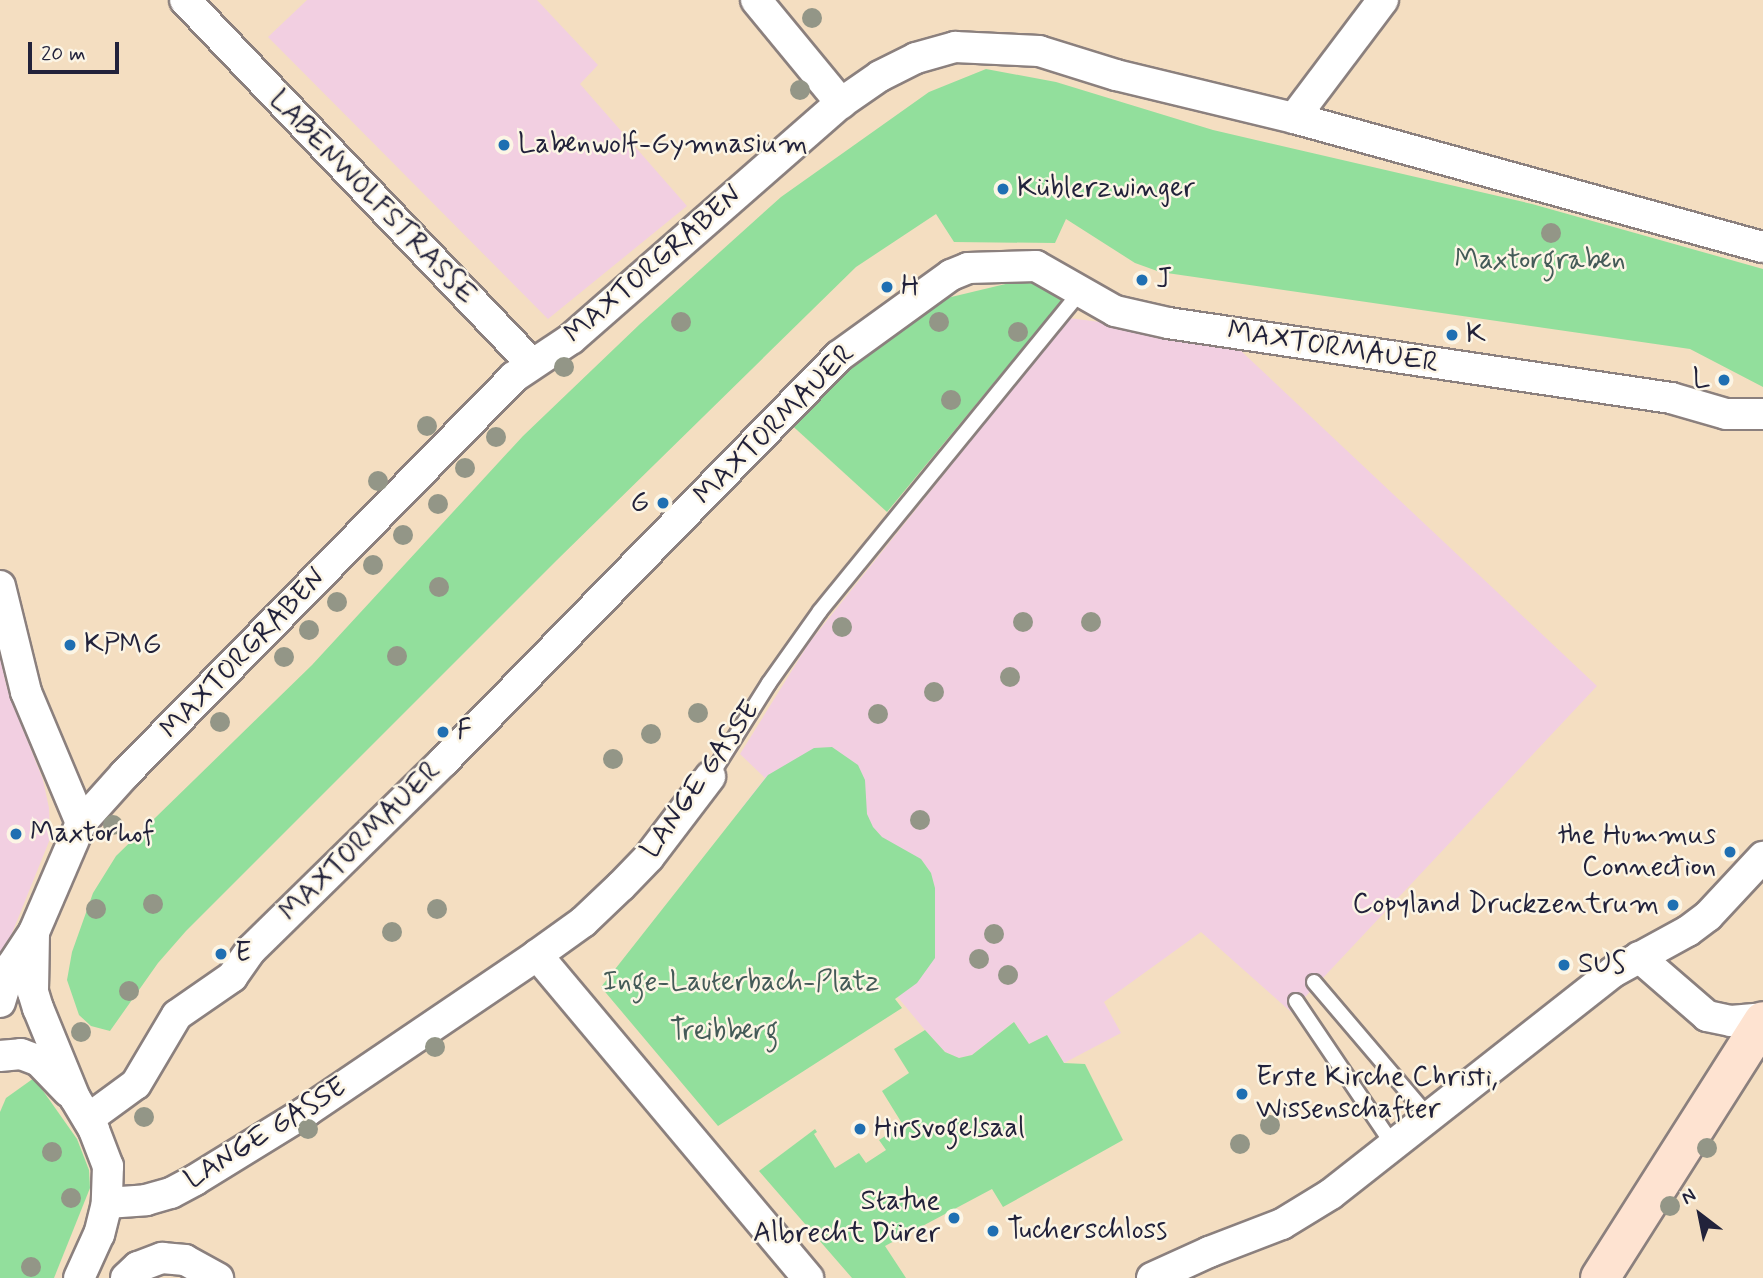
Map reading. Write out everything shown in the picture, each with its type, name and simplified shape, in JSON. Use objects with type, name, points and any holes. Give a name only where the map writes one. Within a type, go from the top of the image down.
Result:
[{"type":"street","name":"LABENWOLFSTRASSE","points":[[185,0],[531,363]]},
{"type":"street","points":[[756,0],[841,103]]},
{"type":"street","points":[[1294,118],[1382,0]]},
{"type":"street","name":"MAXTORGRABEN","points":[[0,1002],[11,967],[34,932],[81,823],[514,377],[531,363],[572,338],[841,103],[880,76],[916,58],[955,47],[1039,51],[1116,75],[1294,118],[1763,247]]},
{"type":"street","name":"MAXTORMAUER","points":[[81,1109],[136,1084],[177,1015],[232,977],[251,950],[443,762],[839,356],[951,275],[968,268],[1035,266],[1115,311],[1168,323],[1671,398],[1726,414],[1763,414]]},
{"type":"street","points":[[0,586],[26,692],[81,823]]},
{"type":"street","name":"LANGE GASSE","points":[[107,1203],[146,1200],[171,1193],[195,1180],[307,1111],[537,956],[583,922],[621,886],[649,857],[710,777]]},
{"type":"street","points":[[1152,1278],[1209,1252],[1282,1224],[1331,1194],[1595,985],[1639,957],[1688,931],[1708,916],[1763,857]]},
{"type":"street","points":[[34,932],[33,992],[81,1109],[108,1166],[107,1203],[99,1234],[79,1278]]},
{"type":"street","points":[[537,956],[808,1278]]},
{"type":"street","points":[[1639,957],[1707,1016],[1731,1021],[1763,1019]]},
{"type":"street","points":[[1600,1278],[1763,1019]]},
{"type":"street","points":[[0,1056],[21,1054],[39,1061],[81,1109]]},
{"type":"street","points":[[126,1278],[138,1267],[162,1258],[185,1261],[218,1278]]},
{"type":"lane","name":"LANGE GASSE","points":[[710,777],[769,683],[820,611],[1080,292]]},
{"type":"lane","points":[[1314,982],[1429,1117]]},
{"type":"lane","points":[[1296,1001],[1393,1145]]},
{"type":"shaded area","name":"Labenwolf-Gymnasium","points":[[307,0],[537,0],[598,65],[580,84],[687,206],[548,319],[268,37]]},
{"type":"shaded area","points":[[1069,318],[1163,330],[1240,350],[1597,686],[1291,1012],[1201,932],[1104,1002],[1121,1033],[1064,1063],[1047,1035],[1029,1044],[1014,1022],[972,1055],[959,1058],[945,1052],[925,1030],[741,809],[765,778],[740,754],[809,643]]},
{"type":"shaded area","points":[[0,656],[7,688],[43,780],[49,808],[50,839],[0,963]]},
{"type":"green space","name":"Maxtorgraben","points":[[986,69],[1056,82],[1213,130],[1532,204],[1763,269],[1763,387],[1690,349],[1160,272],[1135,263],[1066,219],[1055,243],[954,242],[936,214],[856,267],[557,560],[186,931],[158,963],[110,1031],[91,1026],[79,1015],[67,980],[72,952],[93,893],[116,856],[312,665],[523,436],[640,324],[781,197],[929,92]]},
{"type":"green space","points":[[1031,278],[1063,299],[887,512],[786,420],[922,304]]},
{"type":"green space","name":"Inge-Lauterbach-Platz","points":[[832,747],[858,765],[865,780],[867,814],[873,827],[882,837],[921,859],[931,873],[935,888],[935,958],[917,983],[895,999],[902,1008],[718,1126],[601,987],[768,775],[814,748]]},
{"type":"green space","points":[[1014,1022],[1029,1044],[1047,1035],[1064,1063],[1085,1064],[1123,1140],[1003,1207],[992,1189],[885,1246],[906,1278],[852,1278],[759,1171],[815,1129],[817,1132],[814,1134],[835,1168],[859,1153],[866,1163],[886,1150],[879,1140],[903,1125],[882,1091],[909,1073],[894,1049],[925,1030],[945,1052],[959,1058],[972,1055]]},
{"type":"green space","points":[[34,1078],[77,1139],[89,1170],[90,1188],[54,1278],[0,1278],[0,1112],[6,1098]]},
{"type":"place","name":"Labenwolf-Gymnasium","points":[[504,145]]},
{"type":"place","name":"Küblerzwinger","points":[[1003,189]]},
{"type":"place","name":"J","points":[[1142,280]]},
{"type":"place","name":"H","points":[[887,287]]},
{"type":"place","name":"K","points":[[1452,335]]},
{"type":"place","name":"L","points":[[1724,380]]},
{"type":"place","name":"G","points":[[663,503]]},
{"type":"place","name":"KPMG","points":[[70,645]]},
{"type":"place","name":"F","points":[[443,732]]},
{"type":"place","name":"Maxtorhof","points":[[16,834]]},
{"type":"place","name":"the Hummus Connection","points":[[1730,852]]},
{"type":"place","name":"Copyland Druckzentrum","points":[[1673,905]]},
{"type":"place","name":"E","points":[[221,954]]},
{"type":"place","name":"SUS","points":[[1564,965]]},
{"type":"place","name":"Erste Kirche Christi, Wissenschafter","points":[[1242,1094]]},
{"type":"place","name":"Hirsvogelsaal","points":[[860,1129]]},
{"type":"place","name":"Statue Albrecht Dürer","points":[[954,1218]]},
{"type":"place","name":"Tucherschloss","points":[[993,1231]]},
{"type":"park label","name":"Treibberg","points":[[724,1032]]}]
